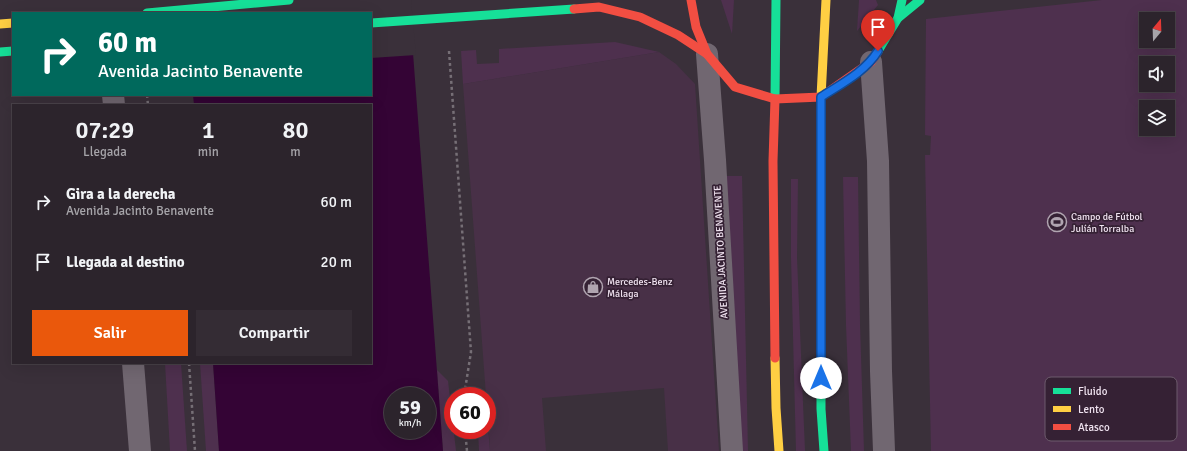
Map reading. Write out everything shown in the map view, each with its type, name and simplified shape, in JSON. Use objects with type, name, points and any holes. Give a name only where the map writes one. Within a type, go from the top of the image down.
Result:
[{"type":"main road","points":[[158,12],[289,0]]},
{"type":"main road","name":"AVENIDA JACINTO BENAVENTE","points":[[691,0],[696,27],[706,54],[735,88],[775,99],[821,97]]},
{"type":"main road","points":[[776,0],[773,161],[776,392],[779,451]]},
{"type":"main road","points":[[824,451],[821,408],[821,97],[826,0]]},
{"type":"main road","points":[[821,97],[872,62],[898,18],[902,0]]},
{"type":"main road","points":[[898,18],[920,0]]},
{"type":"main road","points":[[372,23],[599,7],[640,17],[678,35],[706,54]]},
{"type":"main road","points":[[0,24],[12,23]]},
{"type":"main road","points":[[0,52],[12,51]]},
{"type":"street","name":"AVENIDA JACINTO BENAVENTE","points":[[706,54],[714,152],[732,451]]},
{"type":"street","points":[[872,62],[878,161],[881,371],[884,451]]},
{"type":"street","points":[[133,364],[140,451]]},
{"type":"path","points":[[449,52],[471,352],[465,387]]},
{"type":"path","points":[[189,364],[196,451]]},
{"type":"path","points":[[466,439],[467,451]]},
{"type":"shaded area","points":[[409,0],[443,451],[219,451],[213,364],[372,364],[372,104],[194,104],[193,96],[372,96],[372,13]]},
{"type":"shaded area","points":[[721,0],[734,0],[732,34]]},
{"type":"shaded area","points":[[859,0],[876,0],[878,5],[857,31]]},
{"type":"shaded area","name":"Campo de Fútbol Julíán Torralba","points":[[1102,0],[1187,0],[1187,451],[931,451],[925,155],[930,155],[931,136],[925,135],[926,19]]},
{"type":"shaded area","points":[[615,42],[659,52],[463,84],[461,51],[476,50],[477,64],[499,63],[499,49]]},
{"type":"shaded area","name":"Mercedes-Benz Málaga","points":[[659,52],[676,64],[695,84],[719,451],[668,451],[664,388],[542,398],[546,451],[490,451],[489,439],[496,439],[496,387],[485,387],[463,84]]},
{"type":"shaded area","points":[[724,176],[742,176],[748,451],[740,451]]},
{"type":"shaded area","points":[[843,177],[858,177],[860,324],[864,451],[851,451],[846,325]]},
{"type":"shaded area","points":[[791,179],[798,179],[797,258],[805,451],[796,451],[791,258]]},
{"type":"shaded area","points":[[165,364],[181,364],[187,451],[170,451]]},
{"type":"shaded area","points":[[200,364],[213,364],[219,451],[206,451]]},
{"type":"shaded area","points":[[437,370],[448,381],[449,387],[444,387],[444,439],[455,439],[456,451],[443,451]]},
{"type":"shaded area","points":[[478,439],[489,439],[490,451],[479,451]]},
{"type":"pier","points":[[186,0],[411,0],[416,55],[372,58],[372,12],[186,12]]},
{"type":"traffic: fast","points":[[158,12],[289,0]]},
{"type":"traffic: fast","points":[[775,99],[776,0]]},
{"type":"traffic: fast","points":[[878,51],[898,18],[902,0]]},
{"type":"traffic: fast","points":[[898,18],[920,0]]},
{"type":"traffic: fast","points":[[372,23],[574,9]]},
{"type":"traffic: fast","points":[[0,52],[12,51]]},
{"type":"traffic: fast","points":[[821,97],[821,409],[824,451]]},
{"type":"traffic: slow","points":[[821,97],[826,0]]},
{"type":"traffic: slow","points":[[0,24],[12,23]]},
{"type":"traffic: slow","points":[[775,358],[779,451]]},
{"type":"traffic: jam","points":[[691,0],[696,27],[707,54],[735,87],[775,99],[821,97],[871,62],[878,51]]},
{"type":"traffic: jam","points":[[574,9],[599,7],[640,17],[678,35],[707,54]]},
{"type":"traffic: jam","points":[[775,99],[773,161],[775,358]]},
{"type":"place","name":"Campo de Fútbol Julíán Torralba","points":[[1057,222]]},
{"type":"place","name":"Mercedes-Benz Málaga","points":[[593,287]]},
{"type":"route","points":[[821,378],[821,97],[872,62],[878,51]]}]
